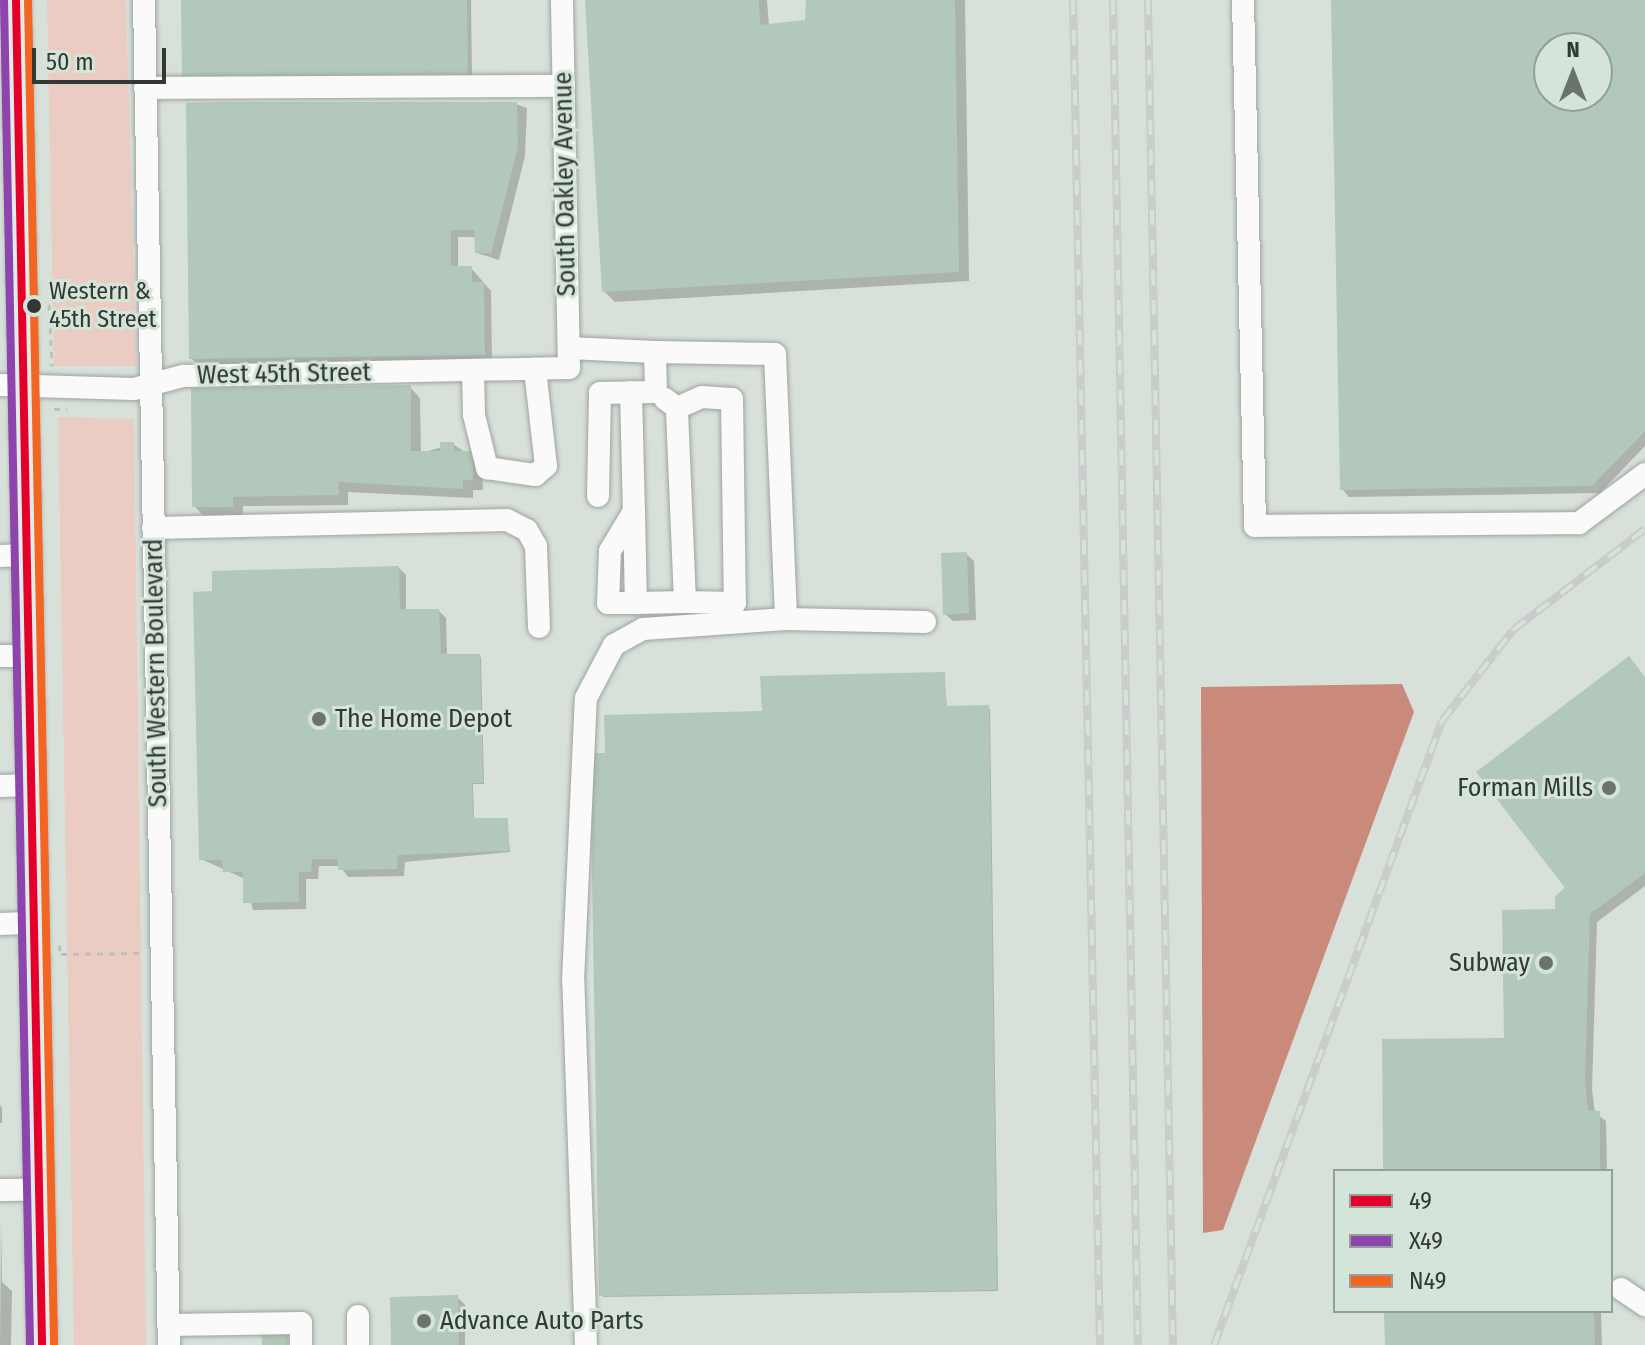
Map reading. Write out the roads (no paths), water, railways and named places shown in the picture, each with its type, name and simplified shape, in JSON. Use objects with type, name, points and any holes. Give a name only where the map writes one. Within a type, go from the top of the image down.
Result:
[{"type":"main road","points":[[16,0],[13,556],[29,656],[42,1345]]},
{"type":"street","name":"South Western Boulevard","points":[[144,0],[169,1335]]},
{"type":"street","name":"South Oakley Avenue","points":[[562,0],[569,358]]},
{"type":"street","points":[[1243,0],[1255,526],[1579,523],[1645,474]]},
{"type":"street","points":[[145,88],[564,86]]},
{"type":"street","name":"West 45th Street","points":[[12,387],[535,369],[569,358],[655,352],[775,354],[786,619]]},
{"type":"street","points":[[655,352],[656,392]]},
{"type":"street","points":[[473,370],[474,415],[487,468],[535,475],[546,466],[535,369]]},
{"type":"street","points":[[631,392],[634,511],[610,551],[608,603],[735,603],[732,399],[702,397],[677,408]]},
{"type":"street","points":[[598,496],[600,393],[656,392],[677,408]]},
{"type":"street","points":[[677,408],[685,602]]},
{"type":"street","points":[[153,528],[507,520],[527,530],[536,546],[539,627]]},
{"type":"street","points":[[586,1345],[573,981],[586,698],[614,645],[643,629],[786,619],[925,622]]},
{"type":"street","points":[[0,656],[29,656]]},
{"type":"street","points":[[0,786],[31,785]]},
{"type":"street","points":[[0,924],[34,923]]},
{"type":"street","points":[[0,1190],[39,1189]]},
{"type":"street","points":[[1621,1289],[1645,1305]]},
{"type":"street","points":[[358,1316],[358,1345]]},
{"type":"street","points":[[169,1335],[301,1334]]},
{"type":"railway","points":[[1073,0],[1100,1345]]},
{"type":"railway","points":[[1113,0],[1138,1345]]},
{"type":"railway","points":[[1148,0],[1173,1345]]},
{"type":"railway","points":[[1214,1345],[1442,721],[1513,630],[1645,529]]},
{"type":"place","name":"Western & 45th Street","points":[[34,306]]},
{"type":"place","name":"The Home Depot","points":[[319,719]]},
{"type":"place","name":"Forman Mills","points":[[1609,788]]},
{"type":"place","name":"Subway","points":[[1546,963]]},
{"type":"place","name":"Advance Auto Parts","points":[[424,1321]]}]
